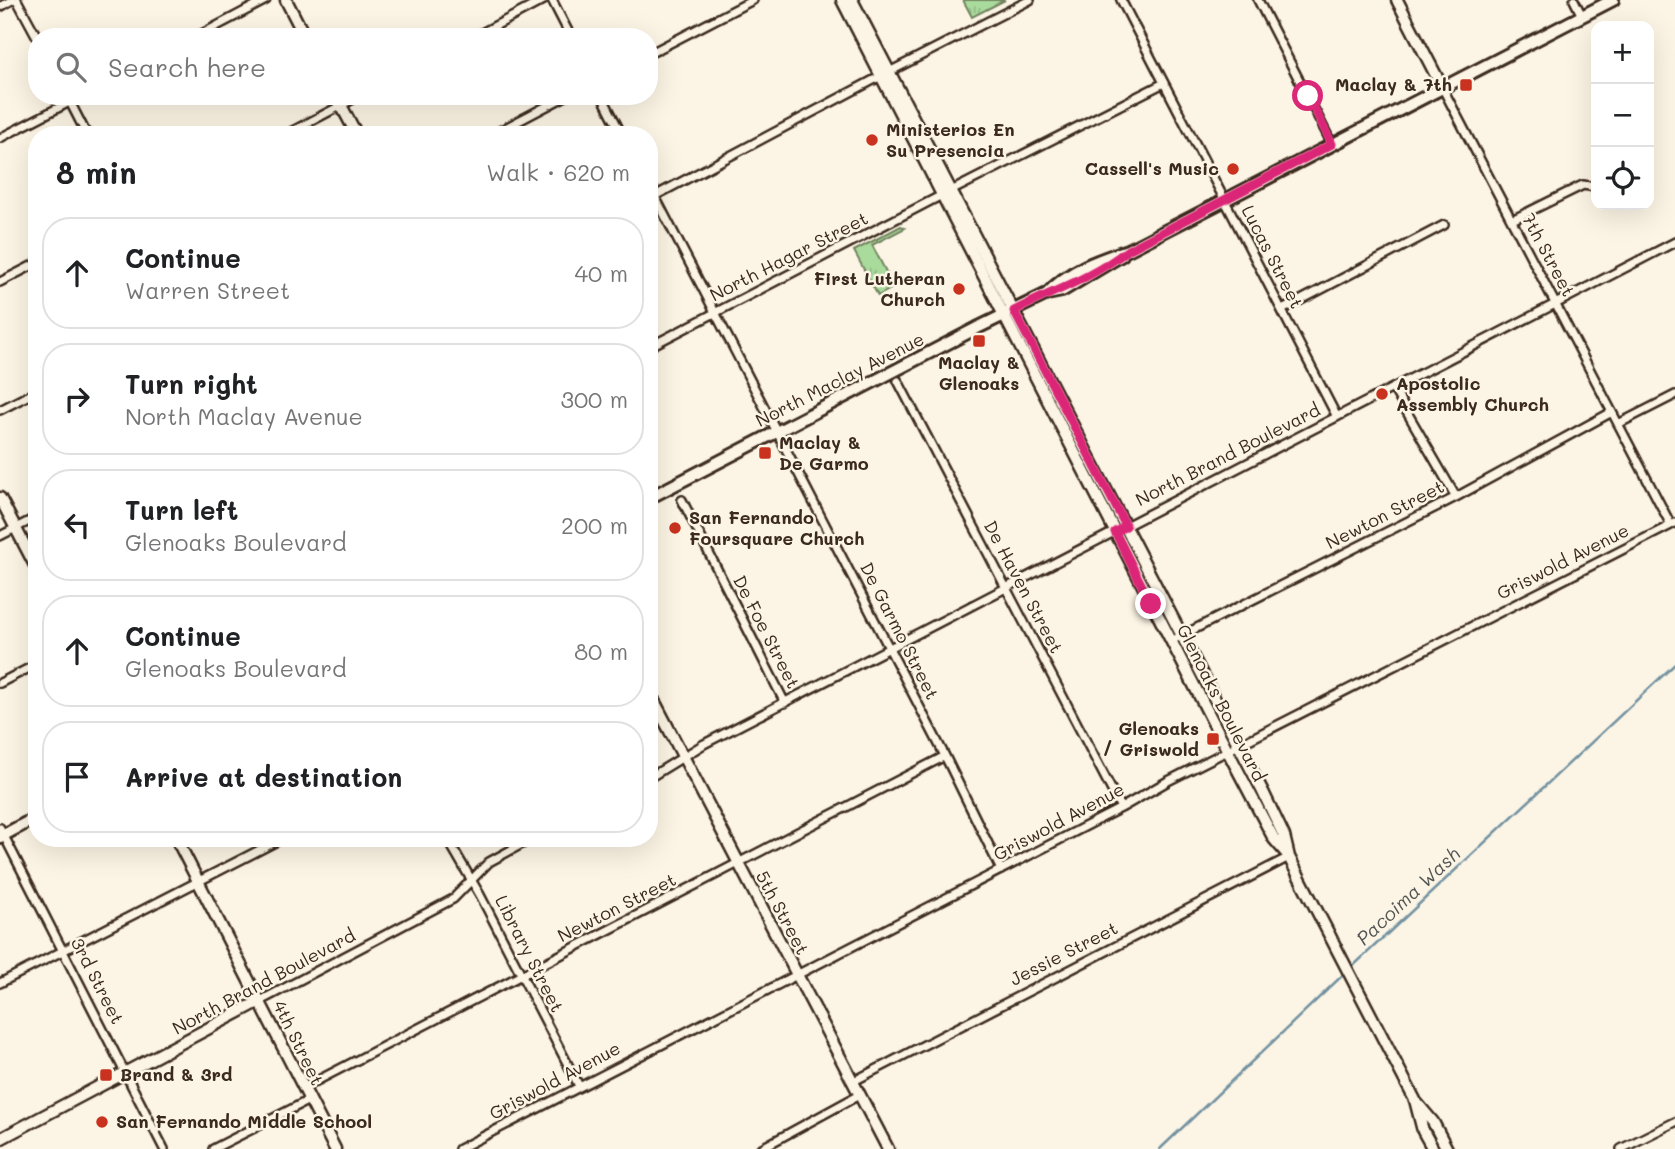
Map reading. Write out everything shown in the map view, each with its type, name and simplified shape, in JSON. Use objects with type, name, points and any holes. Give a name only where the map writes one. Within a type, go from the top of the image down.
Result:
[{"type":"main road","points":[[286,0],[300,28]]},
{"type":"main road","name":"Glenoaks Boulevard","points":[[842,0],[1014,311],[1284,836],[1289,857]]},
{"type":"main road","name":"Glenoaks Boulevard","points":[[852,0],[885,74]]},
{"type":"main road","name":"7th Street","points":[[1397,0],[1442,87]]},
{"type":"main road","name":"North Maclay Avenue","points":[[658,493],[1014,311],[1097,260],[1128,250],[1613,0]]},
{"type":"main road","points":[[341,105],[352,126]]},
{"type":"main road","name":"Glenoaks Boulevard","points":[[947,193],[1003,316],[1227,751],[1275,839],[1289,857],[1415,1100],[1433,1122],[1447,1149]]},
{"type":"main road","points":[[0,498],[28,551]]},
{"type":"main road","name":"5th Street","points":[[658,709],[888,1149]]},
{"type":"main road","points":[[1,833],[28,821]]},
{"type":"main road","name":"4th Street","points":[[181,847],[335,1149]]},
{"type":"main road","name":"North Brand Boulevard","points":[[0,1139],[260,1002]]},
{"type":"main road","name":"Glenoaks Boulevard","points":[[1415,1100],[1423,1130],[1433,1149]]},
{"type":"street","points":[[0,7],[12,0]]},
{"type":"street","points":[[18,0],[32,28]]},
{"type":"street","points":[[212,28],[266,0]]},
{"type":"street","points":[[491,28],[544,0]]},
{"type":"street","points":[[552,0],[566,28]]},
{"type":"street","points":[[658,49],[753,0]]},
{"type":"street","points":[[658,195],[1030,0]]},
{"type":"street","name":"Lucas Street","points":[[1121,0],[1337,417]]},
{"type":"street","points":[[1258,0],[1332,144]]},
{"type":"street","points":[[1574,0],[1582,16]]},
{"type":"street","name":"North Hagar Street","points":[[658,342],[1164,83]]},
{"type":"street","name":"7th Street","points":[[1442,87],[1673,524]]},
{"type":"street","points":[[0,138],[58,105]]},
{"type":"street","points":[[72,105],[82,126]]},
{"type":"street","points":[[299,126],[333,105]]},
{"type":"street","points":[[509,126],[549,105]]},
{"type":"street","points":[[607,105],[617,126]]},
{"type":"street","points":[[1512,220],[1583,185],[1591,186]]},
{"type":"street","name":"De Garmo Street","points":[[658,209],[778,432],[1001,870]]},
{"type":"street","points":[[1282,310],[1444,225]]},
{"type":"street","name":"North Brand Boulevard","points":[[658,773],[683,760],[704,744],[1675,242]]},
{"type":"street","points":[[0,282],[28,268]]},
{"type":"street","name":"De Haven Street","points":[[898,381],[1121,808]]},
{"type":"street","points":[[1394,388],[1456,497]]},
{"type":"street","points":[[1618,424],[1675,395]]},
{"type":"street","points":[[0,410],[28,396]]},
{"type":"street","name":"Newton Street","points":[[1171,641],[1456,497],[1612,412]]},
{"type":"street","name":"De Foe Street","points":[[682,500],[785,703]]},
{"type":"street","points":[[0,536],[28,522]]},
{"type":"street","name":"Griswold Avenue","points":[[458,1149],[1121,808],[1238,745],[1673,524]]},
{"type":"street","points":[[0,683],[28,669]]},
{"type":"street","name":"Newton Street","points":[[303,1088],[945,756]]},
{"type":"street","name":"3rd Street","points":[[1,833],[164,1149]]},
{"type":"street","points":[[0,983],[266,847]]},
{"type":"street","name":"Library Street","points":[[452,847],[522,974],[579,1086]]},
{"type":"street","name":"North Brand Boulevard","points":[[260,1002],[453,899],[489,862],[516,847]]},
{"type":"street","name":"Jessie Street","points":[[854,1081],[1289,857]]},
{"type":"street","points":[[760,1149],[859,1095]]},
{"type":"street","points":[[213,1149],[309,1100]]},
{"type":"street","points":[[1621,1149],[1675,1122]]},
{"type":"green space","points":[[963,0],[1005,0],[972,17]]},
{"type":"green space","points":[[901,226],[905,228],[872,245],[894,287],[878,296],[854,251]]},
{"type":"waterway","name":"Pacoima Wash","points":[[1351,968],[1675,664]]},
{"type":"waterway","name":"Pacoima Wash","points":[[1160,1149],[1346,972]]},
{"type":"place","name":"Maclay & 7th","points":[[1466,85]]},
{"type":"place","name":"Ministerios En Su Presencia","points":[[872,140]]},
{"type":"place","name":"Cassell's Music","points":[[1233,169]]},
{"type":"place","name":"First Lutheran Church","points":[[959,289]]},
{"type":"place","name":"Maclay & Glenoaks","points":[[979,341]]},
{"type":"place","name":"Apostolic Assembly Church","points":[[1382,394]]},
{"type":"place","name":"Maclay & De Garmo","points":[[765,453]]},
{"type":"place","name":"San Fernando Foursquare Church","points":[[675,528]]},
{"type":"place","name":"Glenoaks / Griswold","points":[[1213,739]]},
{"type":"place","name":"Brand & 3rd","points":[[106,1075]]},
{"type":"place","name":"San Fernando Middle School","points":[[102,1122]]},
{"type":"route","points":[[1151,604],[1115,532],[1126,526],[1014,311],[1047,293],[1062,291],[1106,267],[1128,250],[1332,144],[1308,96]]}]
